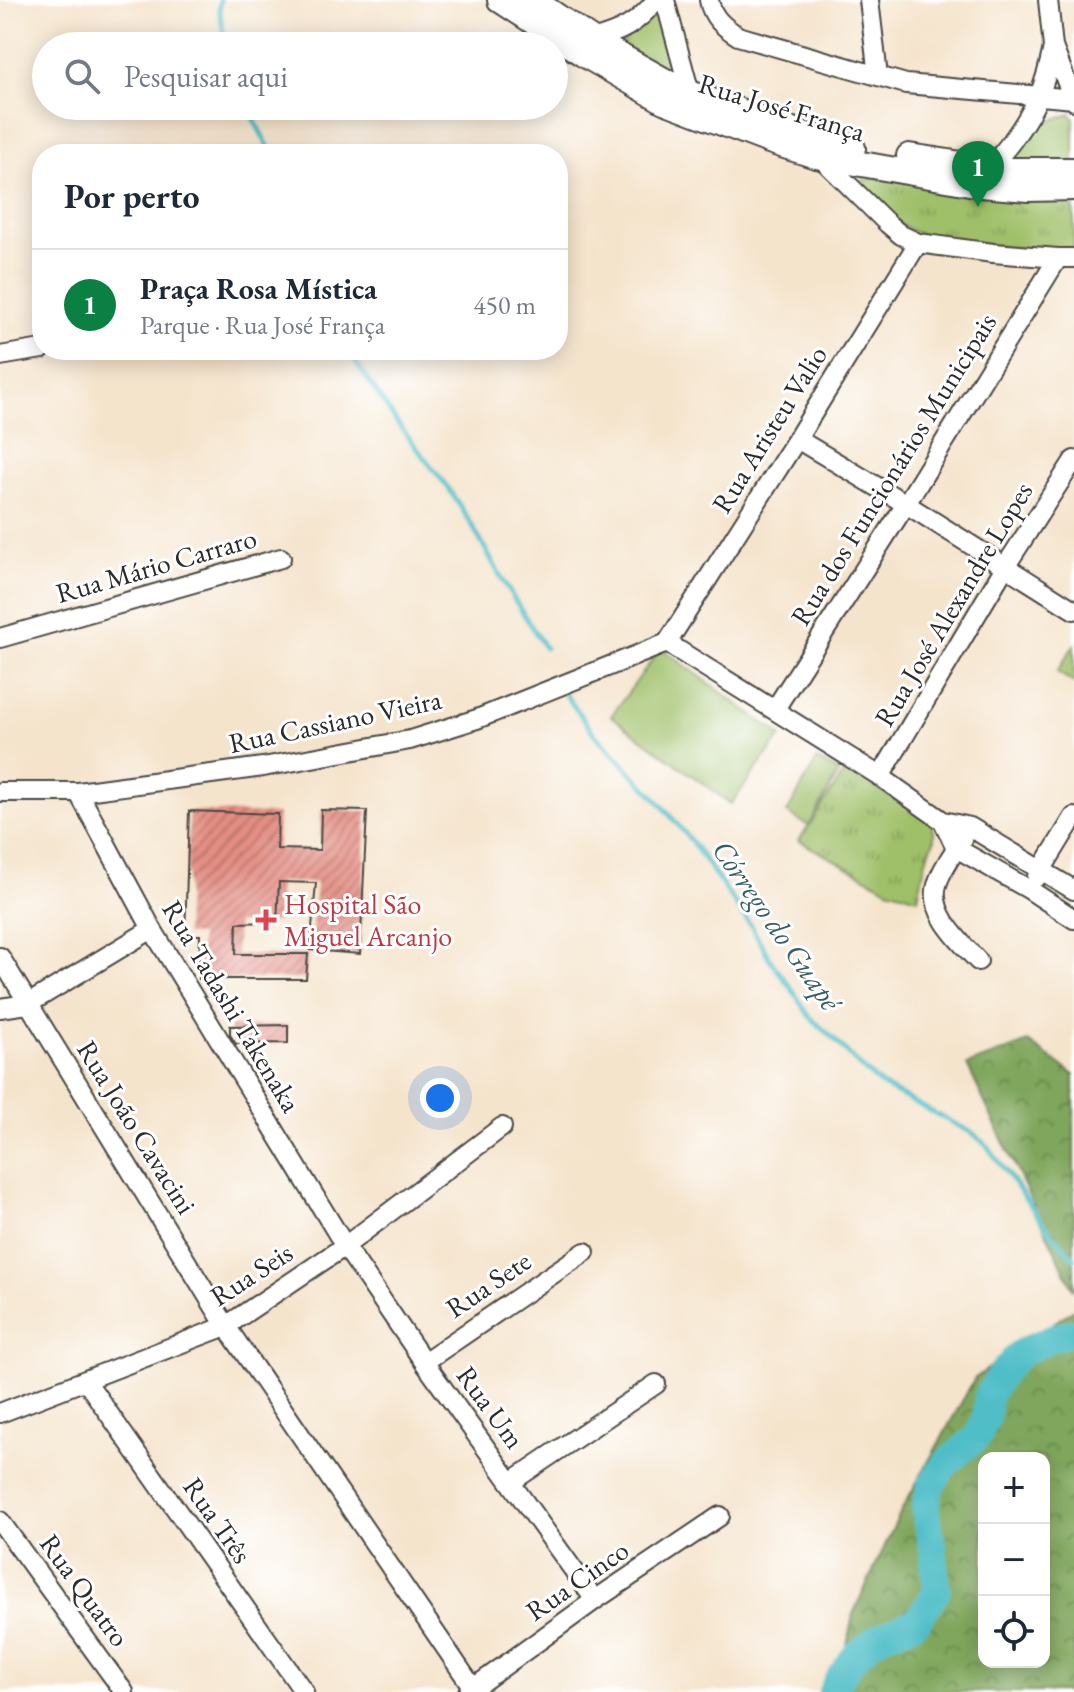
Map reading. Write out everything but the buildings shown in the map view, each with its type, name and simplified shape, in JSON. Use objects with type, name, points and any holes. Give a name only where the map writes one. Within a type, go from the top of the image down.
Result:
[{"type":"main road","name":"Rua José França","points":[[500,0],[559,32]]},
{"type":"main road","name":"Rua José França","points":[[533,0],[587,47],[664,101],[686,101],[819,147],[848,147],[1028,189],[1074,188]]},
{"type":"main road","name":"Rua José França","points":[[568,37],[587,47]]},
{"type":"main road","name":"Rua José França","points":[[986,177],[1001,170],[1074,170]]},
{"type":"street","points":[[587,47],[633,24],[656,0]]},
{"type":"street","points":[[665,0],[686,101]]},
{"type":"street","points":[[709,0],[710,8],[721,24],[738,36],[906,84],[1074,100],[1053,47],[1048,0]]},
{"type":"street","points":[[869,0],[878,76]]},
{"type":"street","points":[[986,177],[1040,96],[1053,47]]},
{"type":"street","points":[[819,147],[888,224],[918,243],[1066,258]]},
{"type":"street","name":"Rua Aristeu Valio","points":[[667,643],[918,243]]},
{"type":"street","name":"Rua dos Funcionários Municipais","points":[[775,709],[1066,258]]},
{"type":"street","points":[[0,356],[32,351]]},
{"type":"street","points":[[797,439],[1074,610]]},
{"type":"street","name":"Rua José Alexandre Lopes","points":[[880,777],[1005,567],[1074,460]]},
{"type":"street","name":"Rua Mário Carraro","points":[[0,638],[281,558]]},
{"type":"street","points":[[667,643],[775,709],[943,821],[970,827],[1074,890]]},
{"type":"street","name":"Rua Cassiano Vieira","points":[[0,792],[78,792],[263,767],[410,740],[477,719],[667,643]]},
{"type":"street","name":"Rua Tadashi Takenaka","points":[[78,792],[152,929],[345,1246]]},
{"type":"street","points":[[1030,890],[1074,817]]},
{"type":"street","points":[[943,821],[956,848],[1074,919]]},
{"type":"street","points":[[970,827],[937,883],[935,898],[948,927],[978,961]]},
{"type":"street","points":[[0,1008],[28,1004],[152,929]]},
{"type":"street","name":"Rua João Cavacini","points":[[0,957],[226,1326],[470,1690]]},
{"type":"street","name":"Rua Seis","points":[[0,1413],[226,1326],[345,1246],[502,1127]]},
{"type":"street","name":"Rua Um","points":[[345,1246],[595,1600]]},
{"type":"street","name":"Rua Sete","points":[[424,1362],[585,1252]]},
{"type":"street","name":"Rua Três","points":[[86,1381],[304,1692]]},
{"type":"street","points":[[511,1482],[656,1384]]},
{"type":"street","name":"Rua Cinco","points":[[470,1690],[595,1600],[720,1516]]},
{"type":"street","name":"Rua Quatro","points":[[0,1521],[124,1692]]},
{"type":"green space","points":[[661,2],[675,60],[666,74],[619,47]]},
{"type":"green space","points":[[1071,114],[1074,119],[1074,165],[1007,163],[1033,130]]},
{"type":"green space","points":[[876,178],[1074,193],[1074,248],[1004,247],[921,234],[894,219],[859,181]]},
{"type":"green space","points":[[1074,645],[1074,683],[1057,672]]},
{"type":"green space","points":[[661,648],[781,736],[731,804],[611,716]]},
{"type":"green space","points":[[817,760],[839,772],[809,826],[787,813]]},
{"type":"green space","points":[[846,770],[931,823],[934,841],[926,860],[918,898],[888,889],[799,841]]},
{"type":"green space","points":[[1028,1042],[1074,1075],[1074,1291],[967,1065]]},
{"type":"green space","points":[[1074,1309],[1074,1692],[838,1692],[853,1614],[901,1511],[975,1378]]},
{"type":"waterway","name":"Córrego do Guapé","points":[[220,0],[223,32]]},
{"type":"waterway","name":"Córrego do Guapé","points":[[254,120],[267,144]]},
{"type":"waterway","name":"Córrego do Guapé","points":[[355,360],[398,424],[449,489],[545,648]]},
{"type":"waterway","name":"Córrego do Guapé","points":[[565,694],[595,735],[654,796],[692,842],[809,1016],[883,1086],[974,1134],[988,1147],[1046,1227],[1074,1258]]},
{"type":"waterway","points":[[832,1692],[855,1656],[877,1638],[917,1621],[937,1591],[925,1509],[931,1485],[944,1465],[977,1437],[986,1417],[988,1395],[1003,1372],[1020,1353],[1051,1338],[1074,1332]]},
{"type":"place","name":"Praça Rosa Mística","points":[[978,207]]},
{"type":"place","name":"Hospital São Miguel Arcanjo","points":[[266,920]]}]
